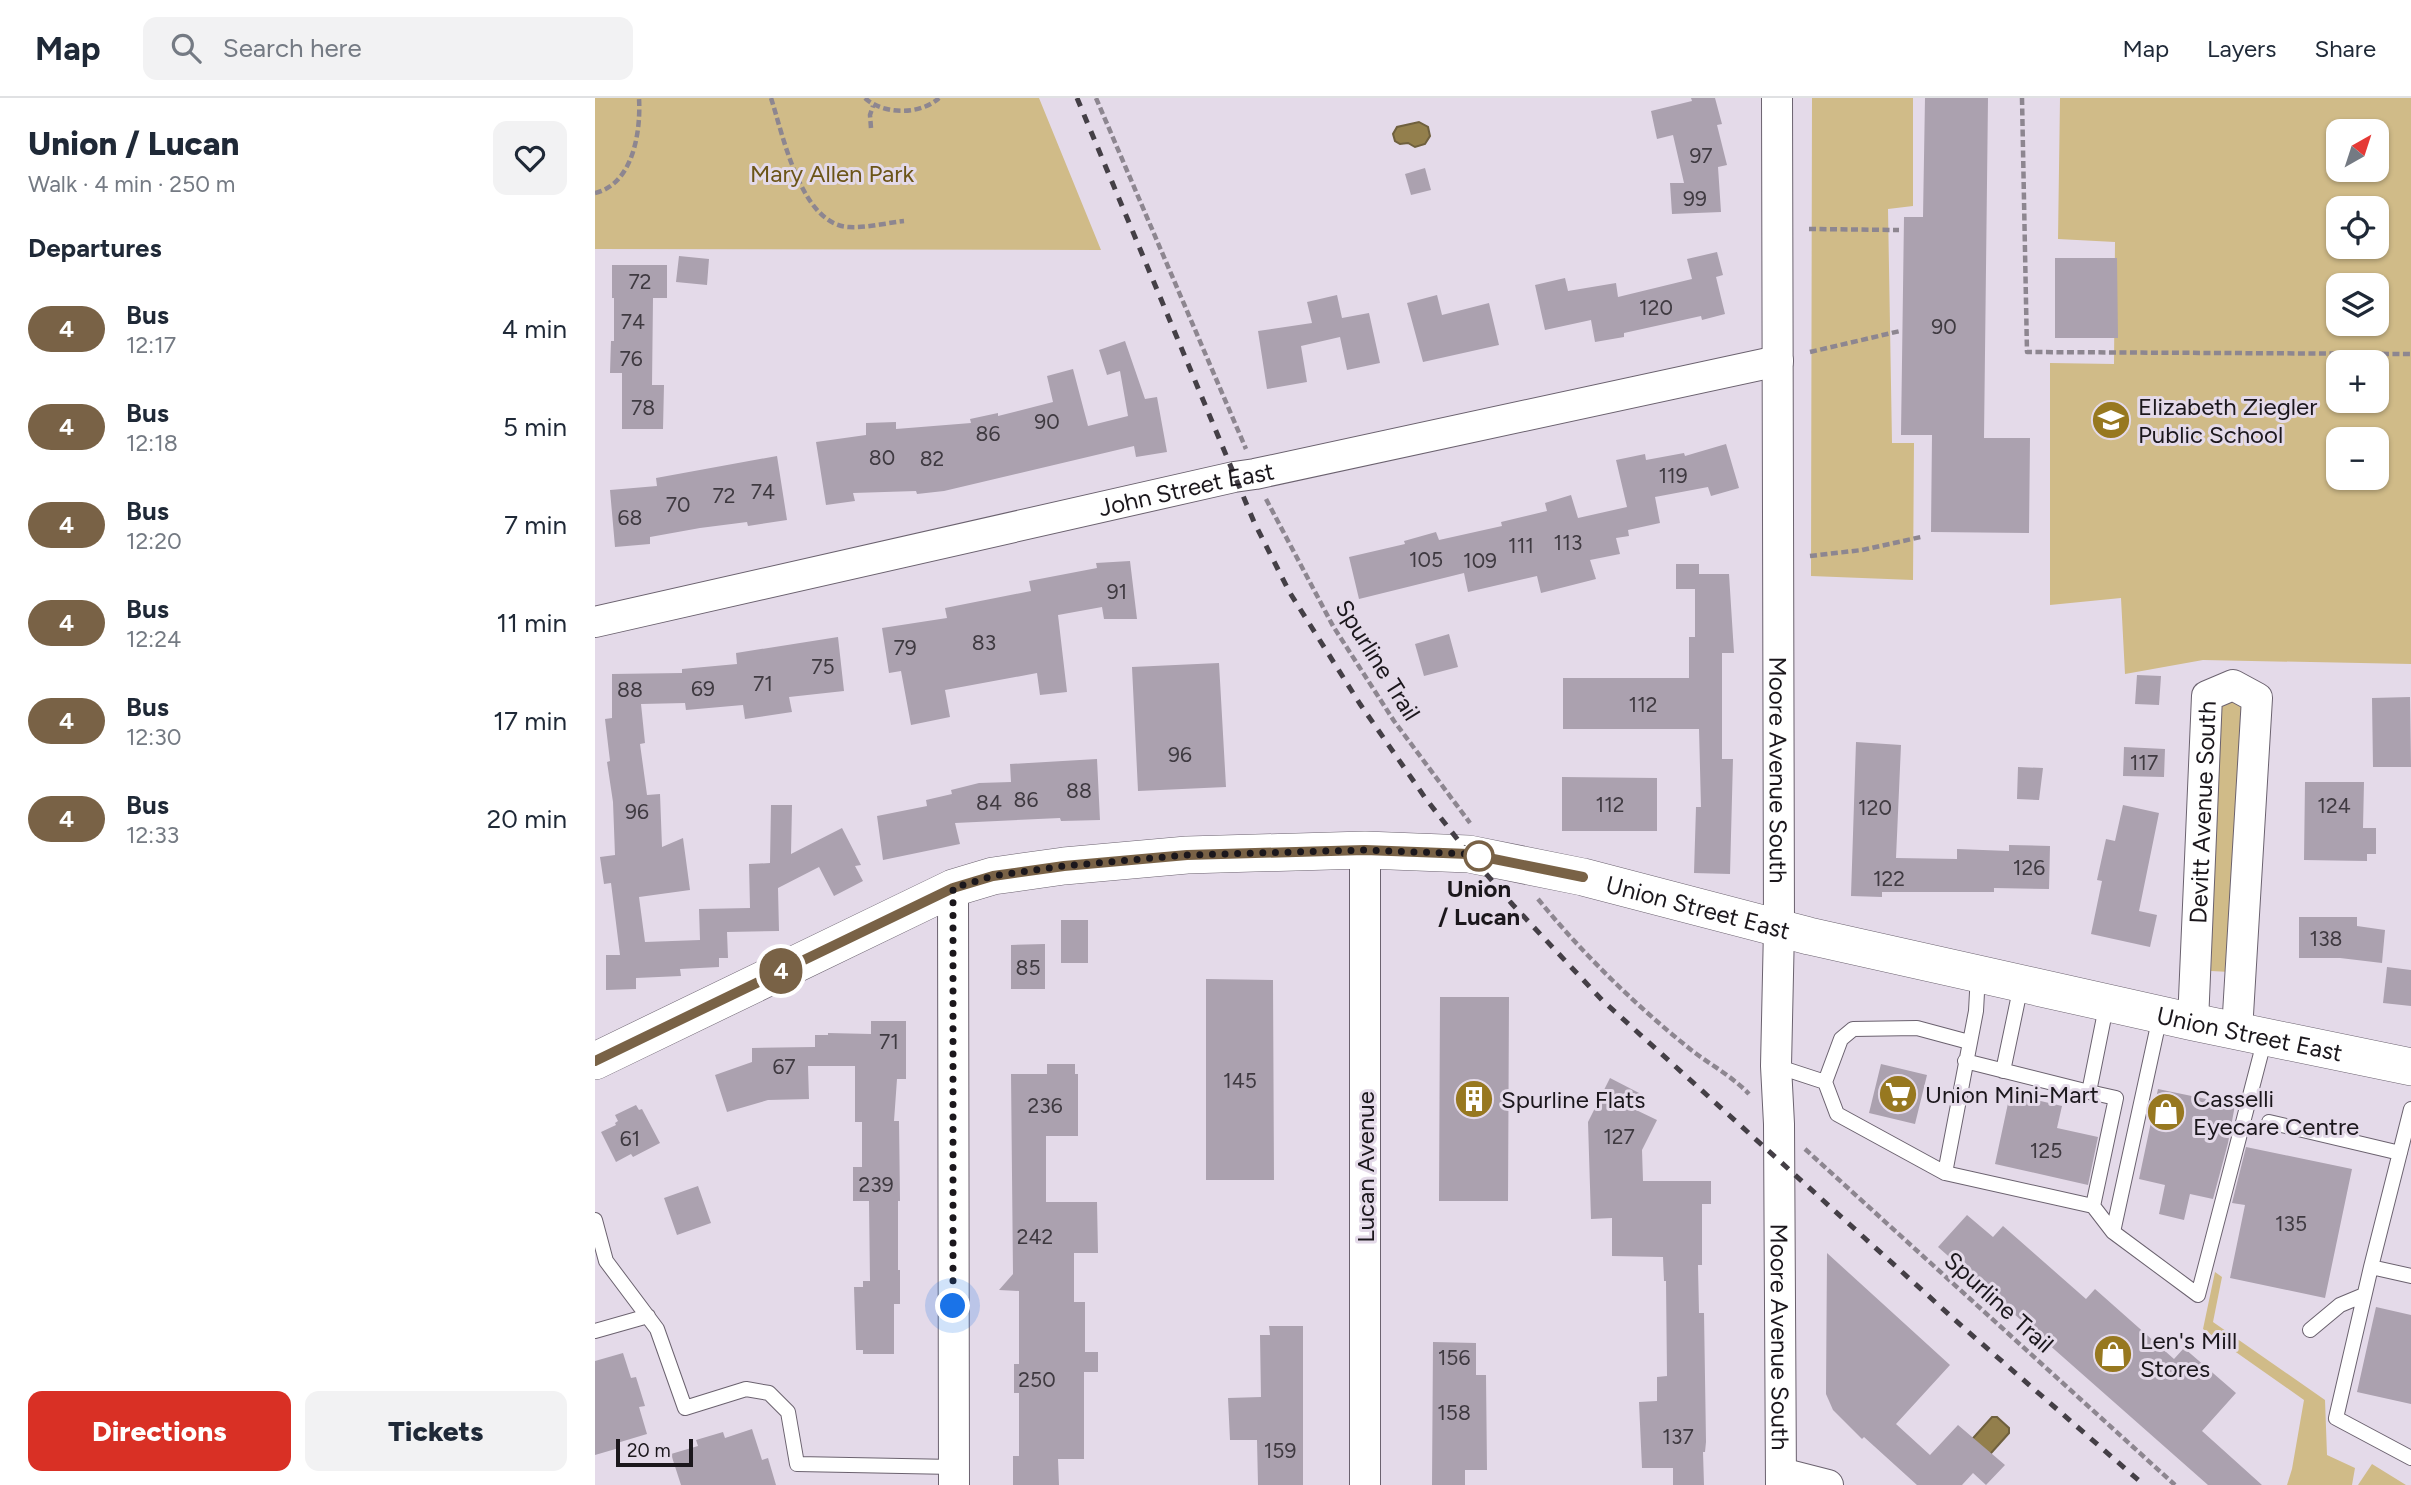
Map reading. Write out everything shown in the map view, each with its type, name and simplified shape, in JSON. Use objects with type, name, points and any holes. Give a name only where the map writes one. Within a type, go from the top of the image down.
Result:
[{"type":"street","name":"Moore Avenue South","points":[[1777,98],[1779,929],[1776,1066],[1779,1124],[1781,1479]]},
{"type":"street","name":"John Street East","points":[[595,622],[1220,480],[1269,472],[1778,361]]},
{"type":"street","name":"Devitt Avenue South","points":[[2177,1018],[2207,696],[2233,685],[2257,698],[2251,1034]]},
{"type":"street","name":"Union Street East","points":[[595,1061],[953,888],[993,876],[1064,866],[1187,855],[1365,850],[1469,854],[1583,877],[1779,929],[2411,1068]]},
{"type":"street","name":"Lucan Avenue","points":[[1365,850],[1365,1485]]},
{"type":"street","points":[[953,888],[954,1476]]},
{"type":"street","points":[[1781,1479],[1828,1485]]},
{"type":"lane","points":[[1945,1173],[1976,1011],[1978,974]]},
{"type":"lane","points":[[2003,1071],[2021,983]]},
{"type":"lane","points":[[2089,1092],[2107,1002]]},
{"type":"lane","points":[[2113,1232],[2177,1018]]},
{"type":"lane","points":[[1969,1042],[1917,1028],[1853,1029],[1841,1038],[1825,1082],[1837,1114],[1945,1173],[2093,1206],[2113,1232],[2198,1295],[2251,1034]]},
{"type":"lane","points":[[1965,1061],[2116,1098],[2093,1206]]},
{"type":"lane","points":[[1776,1066],[1825,1082]]},
{"type":"lane","points":[[2411,1109],[2336,1418],[2411,1458]]},
{"type":"lane","points":[[2269,1122],[2400,1153]]},
{"type":"lane","points":[[595,1220],[606,1261],[657,1329],[685,1408],[746,1389],[769,1393],[788,1412],[797,1464],[954,1476]]},
{"type":"lane","points":[[2371,1267],[2411,1276]]},
{"type":"lane","points":[[2310,1330],[2340,1305],[2364,1295]]},
{"type":"lane","points":[[595,1331],[648,1316]]},
{"type":"path","points":[[595,193],[608,190],[622,176],[634,150],[640,113],[639,98]]},
{"type":"path","points":[[771,98],[788,156],[798,179],[824,217],[835,224],[849,227],[904,221]]},
{"type":"path","points":[[865,98],[873,106],[910,112],[933,104],[940,98]]},
{"type":"path","points":[[1096,98],[1249,456]]},
{"type":"path","points":[[2022,98],[2027,352],[2411,354]]},
{"type":"path","points":[[871,128],[870,115],[873,106]]},
{"type":"path","points":[[1809,229],[1899,230]]},
{"type":"path","points":[[1810,352],[1900,331]]},
{"type":"path","name":"Spurline Trail","points":[[1263,494],[1333,626],[1394,721],[1476,830]]},
{"type":"path","points":[[1810,556],[1862,550],[1921,537]]},
{"type":"path","points":[[1534,894],[1603,972],[1690,1049],[1741,1085],[1758,1102]]},
{"type":"path","name":"Spurline Trail","points":[[1799,1144],[2175,1485]]},
{"type":"green space","name":"Mary Allen Park","points":[[595,98],[1039,98],[1101,250],[595,249]]},
{"type":"green space","points":[[1812,98],[1913,98],[1913,206],[1888,209],[1892,443],[1914,443],[1913,580],[1811,576]]},
{"type":"green space","points":[[2060,98],[2411,98],[2411,664],[2203,660],[2125,674],[2121,598],[2050,605],[2050,363],[2114,364],[2115,242],[2058,239]]},
{"type":"green space","points":[[2219,701],[2243,702],[2230,972],[2211,971]]},
{"type":"green space","points":[[2215,1272],[2222,1277],[2213,1322],[2325,1400],[2327,1455],[2355,1468],[2352,1485],[2287,1485],[2304,1400],[2203,1329]]},
{"type":"green space","points":[[2372,1464],[2406,1485],[2358,1485]]},
{"type":"shaded area","points":[[1419,122],[1428,127],[1430,136],[1425,144],[1415,147],[1395,141],[1393,134],[1397,127]]},
{"type":"shaded area","points":[[1992,1417],[1997,1417],[2009,1428],[2009,1433],[1983,1462],[1966,1446]]},
{"type":"building","points":[[1691,98],[1715,98],[1722,124],[1717,125],[1727,165],[1718,167],[1721,212],[1672,214],[1670,183],[1684,183],[1673,135],[1657,139],[1651,111],[1692,101]]},
{"type":"building","points":[[1925,98],[1988,98],[1984,438],[2030,438],[2029,533],[1931,532],[1932,435],[1901,435],[1904,217],[1923,217]]},
{"type":"building","points":[[1425,168],[1431,190],[1411,195],[1405,174]]},
{"type":"building","points":[[1717,252],[1723,275],[1716,277],[1725,314],[1702,320],[1701,316],[1595,342],[1591,320],[1545,330],[1535,285],[1565,278],[1568,291],[1616,283],[1618,297],[1692,279],[1687,259]]},
{"type":"building","points":[[679,256],[709,259],[707,285],[676,282]]},
{"type":"building","points":[[2055,258],[2117,258],[2118,338],[2055,338]]},
{"type":"building","points":[[612,265],[667,265],[667,298],[653,298],[652,385],[664,385],[663,429],[622,429],[622,373],[610,373],[611,341],[614,341]]},
{"type":"building","points":[[1337,295],[1342,318],[1369,313],[1380,363],[1347,370],[1340,337],[1301,346],[1307,382],[1267,389],[1258,331],[1312,323],[1307,302]]},
{"type":"building","points":[[1437,295],[1442,315],[1489,303],[1499,345],[1423,362],[1407,303]]},
{"type":"building","points":[[1125,341],[1145,399],[1157,397],[1167,452],[1136,457],[1134,446],[944,491],[917,494],[916,491],[853,493],[855,501],[826,505],[816,442],[866,435],[866,423],[896,422],[896,429],[971,423],[970,419],[998,413],[998,416],[1053,402],[1047,376],[1073,369],[1088,426],[1128,416],[1120,371],[1107,375],[1099,350]]},
{"type":"building","points":[[1726,444],[1739,488],[1711,496],[1708,487],[1655,497],[1660,523],[1628,530],[1629,536],[1616,538],[1620,554],[1590,560],[1596,579],[1541,593],[1537,576],[1468,592],[1464,573],[1359,599],[1349,557],[1405,544],[1404,541],[1436,532],[1439,540],[1502,526],[1501,522],[1547,511],[1545,503],[1571,495],[1578,518],[1627,507],[1616,460],[1645,454],[1646,460],[1684,453],[1685,456]]},
{"type":"building","points":[[777,456],[787,520],[748,526],[747,522],[700,528],[650,537],[650,544],[615,547],[610,490],[657,486],[656,478]]},
{"type":"building","points":[[1130,561],[1137,619],[1104,619],[1102,607],[1058,615],[1067,692],[1040,695],[1037,673],[945,690],[950,717],[911,725],[901,671],[889,673],[882,628],[947,618],[945,608],[1031,591],[1029,581],[1097,568],[1096,563]]},
{"type":"building","points":[[1676,564],[1699,564],[1699,574],[1729,574],[1734,653],[1722,653],[1722,759],[1733,759],[1730,874],[1694,873],[1696,807],[1701,807],[1699,729],[1563,729],[1563,678],[1689,678],[1689,637],[1695,637],[1695,589],[1676,589]]},
{"type":"building","points":[[1449,634],[1458,667],[1424,676],[1415,644]]},
{"type":"building","points":[[838,637],[844,691],[789,697],[792,712],[745,719],[743,705],[686,710],[685,703],[641,704],[645,743],[640,744],[647,795],[660,794],[662,847],[683,838],[690,890],[639,897],[645,942],[700,940],[699,909],[750,908],[749,864],[770,863],[771,805],[792,805],[791,854],[842,828],[861,865],[855,866],[863,881],[834,896],[819,867],[778,888],[779,931],[727,932],[728,958],[719,958],[719,967],[680,969],[681,976],[636,978],[636,989],[606,990],[606,955],[620,955],[611,883],[604,884],[600,857],[615,855],[605,719],[612,718],[612,674],[682,673],[682,669],[737,664],[736,653]]},
{"type":"building","points":[[1219,663],[1226,787],[1138,791],[1132,667]]},
{"type":"building","points":[[2137,675],[2161,676],[2159,705],[2135,704]]},
{"type":"building","points":[[2410,697],[2411,767],[2373,767],[2372,698]]},
{"type":"building","points":[[1856,742],[1901,745],[1896,858],[1957,859],[1957,849],[2009,851],[2009,845],[2050,846],[2049,889],[1994,888],[1994,892],[1882,892],[1882,897],[1851,896]]},
{"type":"building","points":[[2124,747],[2165,749],[2164,777],[2123,776]]},
{"type":"building","points":[[1097,759],[1100,820],[1061,821],[1060,818],[955,823],[960,844],[883,860],[877,816],[927,806],[926,800],[952,794],[951,790],[979,783],[1011,782],[1010,764]]},
{"type":"building","points":[[2018,767],[2043,768],[2039,800],[2017,799]]},
{"type":"building","points":[[1562,777],[1657,778],[1657,831],[1562,831]]},
{"type":"building","points":[[2305,782],[2364,782],[2363,828],[2376,828],[2376,854],[2367,854],[2367,861],[2304,860]]},
{"type":"building","points":[[2123,805],[2159,813],[2139,911],[2157,915],[2150,947],[2091,934],[2102,881],[2097,880],[2106,839],[2115,841]]},
{"type":"building","points":[[2299,917],[2357,917],[2357,926],[2385,930],[2382,963],[2340,958],[2299,958]]},
{"type":"building","points":[[1061,920],[1088,920],[1088,963],[1061,963]]},
{"type":"building","points":[[1045,944],[1045,989],[1011,989],[1011,945]]},
{"type":"building","points":[[2387,967],[2411,970],[2411,1006],[2383,1003]]},
{"type":"building","points":[[1206,979],[1273,980],[1274,1180],[1206,1180]]},
{"type":"building","name":"Spurline Flats","points":[[1440,997],[1509,997],[1508,1201],[1439,1201]]},
{"type":"building","points":[[871,1021],[906,1021],[906,1079],[897,1079],[894,1121],[899,1121],[900,1304],[894,1304],[894,1354],[863,1354],[863,1350],[856,1350],[854,1287],[863,1287],[863,1281],[870,1281],[869,1201],[853,1201],[853,1167],[862,1167],[862,1122],[855,1122],[855,1066],[808,1066],[809,1099],[768,1100],[727,1112],[715,1075],[752,1062],[752,1048],[815,1047],[815,1035],[871,1034]]},
{"type":"building","points":[[1047,1064],[1075,1064],[1075,1074],[1078,1074],[1078,1136],[1046,1136],[1046,1202],[1097,1202],[1098,1253],[1074,1253],[1074,1302],[1085,1302],[1085,1352],[1098,1352],[1098,1372],[1084,1372],[1084,1459],[1058,1459],[1059,1485],[1013,1485],[1013,1456],[1019,1456],[1019,1393],[1014,1393],[1014,1364],[1019,1364],[1019,1291],[999,1290],[1013,1274],[1011,1074],[1047,1074]]},
{"type":"building","name":"Union Mini-Mart","points":[[1881,1064],[1927,1075],[1915,1124],[1869,1113]]},
{"type":"building","points":[[1610,1078],[1641,1094],[1634,1109],[1657,1120],[1642,1150],[1643,1181],[1711,1181],[1711,1204],[1702,1204],[1702,1265],[1698,1265],[1699,1313],[1704,1313],[1704,1485],[1673,1485],[1673,1468],[1642,1468],[1639,1402],[1657,1401],[1657,1377],[1667,1376],[1666,1281],[1663,1257],[1612,1256],[1612,1218],[1591,1219],[1588,1122]]},
{"type":"building","points":[[2158,1089],[2235,1105],[2213,1199],[2190,1194],[2184,1220],[2159,1214],[2165,1185],[2139,1179]]},
{"type":"building","points":[[2010,1094],[2062,1106],[2057,1128],[2098,1137],[2088,1185],[1995,1164]]},
{"type":"building","points":[[636,1105],[639,1110],[642,1109],[660,1143],[633,1157],[631,1154],[616,1162],[601,1132],[616,1125],[618,1121],[615,1115]]},
{"type":"building","points":[[2246,1147],[2352,1169],[2325,1298],[2230,1278],[2245,1205],[2232,1203]]},
{"type":"building","points":[[698,1186],[711,1223],[677,1235],[664,1198]]},
{"type":"building","name":"Len's Mill Stores","points":[[1967,1215],[1993,1237],[2003,1226],[2086,1299],[2095,1289],[2174,1359],[2184,1348],[2236,1393],[2202,1431],[2262,1485],[2208,1485],[1938,1247]]},
{"type":"building","points":[[1827,1253],[1950,1365],[1896,1424],[1930,1455],[1958,1425],[2005,1465],[1986,1485],[1973,1473],[1962,1485],[1917,1485],[1864,1437],[1862,1439],[1833,1410],[1826,1394]]},
{"type":"building","points":[[2376,1307],[2411,1315],[2411,1404],[2357,1392]]},
{"type":"building","points":[[1269,1326],[1303,1326],[1303,1485],[1258,1485],[1257,1440],[1230,1440],[1228,1398],[1261,1397],[1260,1335],[1270,1335]]},
{"type":"building","points":[[1433,1342],[1476,1343],[1476,1375],[1486,1375],[1487,1470],[1465,1470],[1465,1485],[1432,1485]]},
{"type":"building","points":[[623,1353],[631,1378],[636,1377],[645,1406],[639,1407],[647,1434],[617,1443],[619,1448],[595,1455],[595,1361]]},
{"type":"building","points":[[752,1429],[762,1460],[768,1458],[776,1485],[681,1485],[671,1454],[698,1446],[696,1440],[723,1432],[725,1438]]},
{"type":"railway","points":[[1077,98],[1254,522],[1290,593],[1360,704],[1426,799],[1513,905],[1602,1000],[1965,1329],[2144,1485]]},
{"type":"bus line","name":"4","points":[[595,1061],[953,888],[993,876],[1064,866],[1187,855],[1365,850],[1469,854],[1583,877]]},
{"type":"place","name":"Elizabeth Ziegler Public School","points":[[2111,420]]},
{"type":"place","name":"Union / Lucan","points":[[1479,856]]},
{"type":"place","name":"Union Mini-Mart","points":[[1898,1094]]},
{"type":"place","name":"Spurline Flats","points":[[1474,1099]]},
{"type":"place","name":"Casselli Eyecare Centre","points":[[2166,1112]]},
{"type":"place","name":"Len's Mill Stores","points":[[2113,1354]]},
{"type":"route","points":[[953,1306],[953,888],[993,876],[1064,866],[1187,855],[1365,850],[1469,854],[1487,858],[1479,856]]}]
